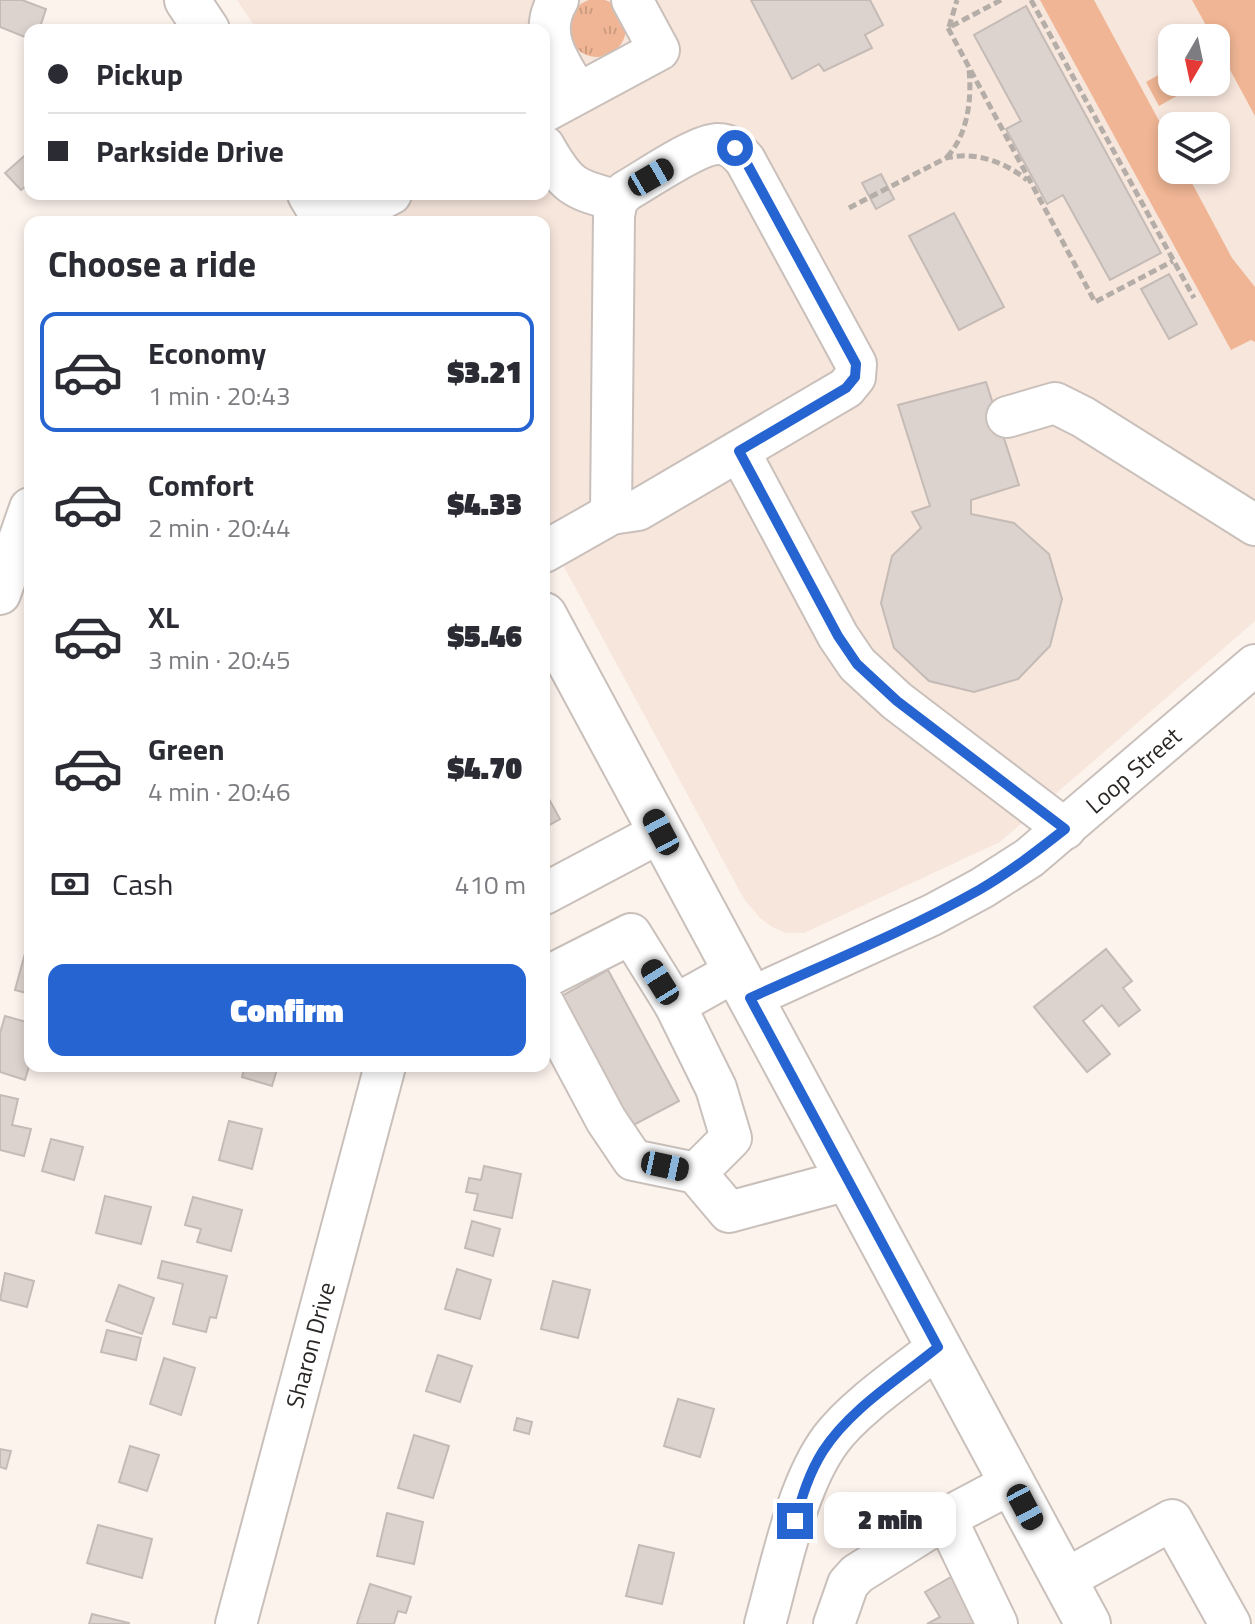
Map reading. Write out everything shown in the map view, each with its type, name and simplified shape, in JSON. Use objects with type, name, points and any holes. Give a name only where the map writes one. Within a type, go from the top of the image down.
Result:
[{"type":"main road","points":[[187,0],[203,24]]},
{"type":"main road","points":[[550,626],[1088,1624]]},
{"type":"street","points":[[550,24],[552,9],[558,0]]},
{"type":"street","points":[[550,36],[561,102],[659,50],[632,0]]},
{"type":"street","points":[[550,549],[611,514],[638,510],[846,388],[855,377],[856,364],[745,160],[735,148],[718,144],[700,148],[626,191],[617,200],[614,215],[611,514]]},
{"type":"street","points":[[550,157],[562,178],[586,193],[617,200]]},
{"type":"street","points":[[350,216],[380,200]]},
{"type":"street","points":[[1007,417],[1055,403],[1083,417],[1255,525]]},
{"type":"street","points":[[739,451],[838,636],[857,664],[897,701],[1065,829]]},
{"type":"street","points":[[0,594],[24,525]]},
{"type":"street","name":"Loop Street","points":[[675,1005],[743,984],[932,915],[982,888],[1029,858],[1065,829],[1255,665]]},
{"type":"street","points":[[550,891],[661,832]]},
{"type":"street","points":[[550,975],[631,934],[675,1005],[716,1088],[731,1138],[696,1173]]},
{"type":"street","points":[[550,1015],[606,1120],[633,1160],[696,1173],[729,1212],[848,1180]]},
{"type":"street","points":[[550,1062],[567,1095],[606,1120]]},
{"type":"street","name":"Sharon Drive","points":[[236,1624],[383,1072]]},
{"type":"street","points":[[765,1624],[802,1495],[821,1454],[846,1422],[938,1347]]},
{"type":"street","points":[[834,1624],[848,1584],[857,1574],[946,1518],[1012,1483]]},
{"type":"street","points":[[946,1518],[997,1624]]},
{"type":"street","points":[[1064,1580],[1172,1520],[1230,1624]]},
{"type":"path","points":[[957,0],[948,28],[1095,302],[1173,261]]},
{"type":"path","points":[[948,28],[1001,0]]},
{"type":"path","points":[[1031,0],[1194,298]]},
{"type":"path","points":[[946,158],[961,136],[967,116],[968,66]]},
{"type":"path","points":[[849,208],[946,158],[976,156],[995,161],[1016,171],[1031,184]]},
{"type":"shaded area","points":[[237,0],[1255,0],[1255,621],[1000,842],[804,933],[786,933],[772,927],[744,899],[550,541],[550,216],[372,216],[363,200],[550,200],[550,24],[253,24]]},
{"type":"green space","points":[[597,-1],[618,7],[626,28],[618,49],[597,57],[576,49],[568,28],[576,7]]},
{"type":"green space","points":[[1040,0],[1094,0],[1158,119],[1158,184],[1192,184],[1232,258],[1255,287],[1255,342],[1251,340],[1231,350]]},
{"type":"green space","points":[[1192,0],[1255,0],[1255,116],[1230,70],[1230,24],[1205,24]]},
{"type":"green space","points":[[1158,75],[1158,96],[1177,96],[1159,106],[1146,82]]},
{"type":"building","points":[[0,0],[22,0],[46,9],[41,24],[24,24],[24,37],[0,27]]},
{"type":"building","points":[[751,0],[870,0],[883,25],[865,35],[872,48],[824,71],[819,64],[792,79]]},
{"type":"building","points":[[1026,6],[1161,253],[1110,280],[1063,195],[1047,204],[1006,129],[1021,121],[974,35]]},
{"type":"building","points":[[24,156],[24,188],[21,190],[5,173]]},
{"type":"building","points":[[881,174],[894,199],[876,209],[862,183]]},
{"type":"building","points":[[954,213],[1004,307],[959,330],[909,236]]},
{"type":"building","points":[[1169,274],[1197,324],[1169,339],[1141,289]]},
{"type":"building","points":[[986,382],[1019,485],[971,500],[971,514],[1014,523],[1049,554],[1062,599],[1050,646],[1018,679],[974,692],[929,681],[894,648],[881,603],[892,556],[921,528],[912,512],[930,506],[898,405]]},
{"type":"building","points":[[550,801],[560,819],[550,825]]},
{"type":"building","points":[[1106,949],[1132,981],[1123,988],[1140,1010],[1119,1026],[1102,1005],[1083,1021],[1110,1054],[1087,1072],[1034,1007]]},
{"type":"building","points":[[24,957],[24,992],[15,990]]},
{"type":"building","points":[[608,970],[679,1101],[626,1129],[555,1000]]},
{"type":"building","points":[[5,1016],[24,1021],[24,1072],[27,1072],[25,1080],[0,1072],[0,1033]]},
{"type":"building","points":[[243,1072],[276,1072],[272,1086],[242,1077]]},
{"type":"building","points":[[0,1095],[18,1099],[12,1125],[31,1129],[24,1156],[0,1150]]},
{"type":"building","points":[[229,1121],[262,1129],[252,1169],[219,1160]]},
{"type":"building","points":[[51,1139],[83,1147],[74,1180],[42,1171]]},
{"type":"building","points":[[484,1166],[521,1174],[512,1218],[474,1210],[478,1194],[466,1192],[469,1178],[481,1180]]},
{"type":"building","points":[[105,1196],[151,1207],[141,1244],[96,1233]]},
{"type":"building","points":[[193,1197],[242,1210],[231,1251],[197,1242],[201,1229],[185,1225]]},
{"type":"building","points":[[472,1221],[500,1229],[493,1256],[465,1248]]},
{"type":"building","points":[[162,1261],[227,1276],[216,1318],[210,1317],[206,1332],[173,1324],[183,1284],[158,1278]]},
{"type":"building","points":[[457,1269],[491,1280],[480,1319],[445,1309]]},
{"type":"building","points":[[5,1273],[34,1281],[27,1307],[0,1300]]},
{"type":"building","points":[[553,1281],[590,1290],[578,1338],[541,1329]]},
{"type":"building","points":[[119,1285],[154,1298],[142,1334],[106,1321]]},
{"type":"building","points":[[107,1330],[141,1338],[136,1360],[101,1352]]},
{"type":"building","points":[[438,1355],[472,1366],[460,1402],[426,1391]]},
{"type":"building","points":[[164,1358],[195,1368],[181,1415],[150,1404]]},
{"type":"building","points":[[678,1399],[714,1409],[700,1457],[664,1446]]},
{"type":"building","points":[[517,1418],[532,1422],[529,1434],[514,1430]]},
{"type":"building","points":[[414,1435],[449,1446],[433,1498],[398,1488]]},
{"type":"building","points":[[130,1446],[159,1455],[147,1491],[119,1482]]},
{"type":"building","points":[[0,1449],[11,1451],[6,1469],[0,1467]]},
{"type":"building","points":[[387,1513],[423,1522],[414,1564],[377,1556]]},
{"type":"building","points":[[98,1525],[152,1539],[142,1578],[87,1563]]},
{"type":"building","points":[[639,1545],[674,1553],[662,1604],[626,1596]]},
{"type":"building","points":[[956,1574],[985,1624],[927,1624],[940,1617],[925,1592]]},
{"type":"building","points":[[370,1584],[411,1597],[406,1613],[398,1611],[394,1624],[357,1624]]},
{"type":"building","points":[[92,1614],[129,1623],[129,1624],[89,1624]]},
{"type":"route","points":[[735,148],[745,160],[856,364],[855,377],[846,388],[739,451],[838,636],[857,664],[897,701],[1065,829],[1029,858],[932,915],[750,998],[938,1347],[832,1437],[810,1475],[795,1521]]}]
